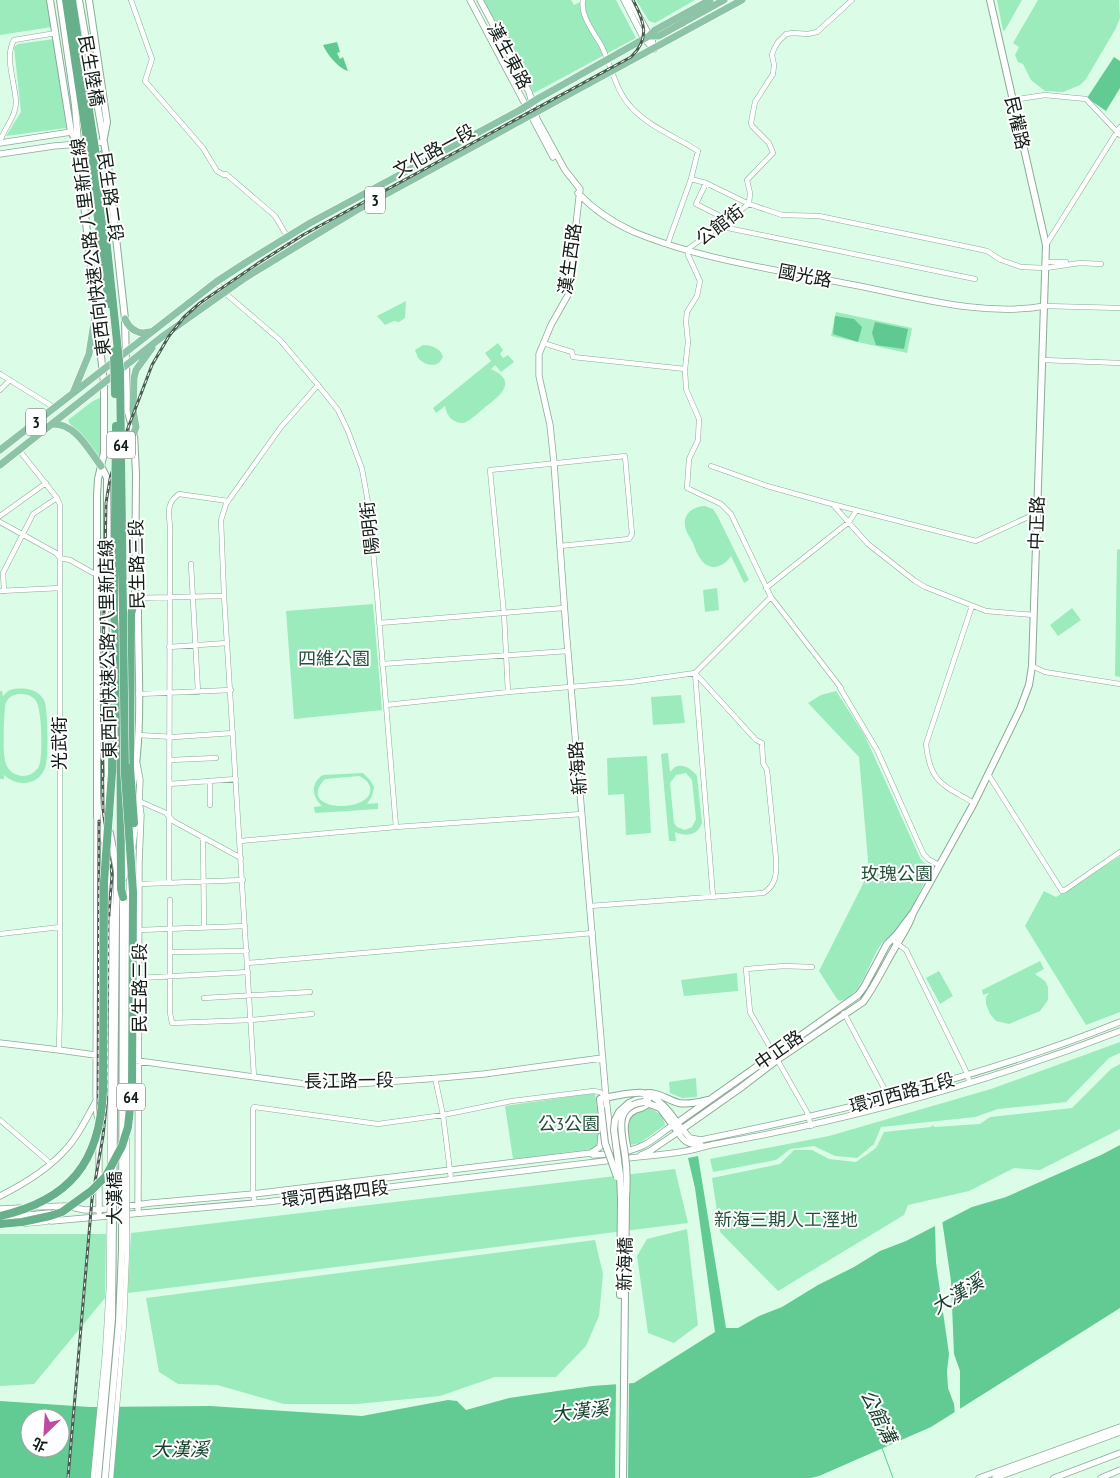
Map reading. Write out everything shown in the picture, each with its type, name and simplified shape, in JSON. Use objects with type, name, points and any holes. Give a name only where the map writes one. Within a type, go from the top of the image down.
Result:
[{"type":"highway","name":"東西向快速公路 八里新店線","points":[[0,1223],[22,1222],[62,1212],[91,1192],[106,1176],[122,1146],[128,1127],[132,1089],[133,892],[125,775],[125,672],[118,616],[116,409],[112,337],[95,190],[66,0]]},
{"type":"highway","name":"東西向快速公路 八里新店線","points":[[0,1217],[21,1212],[39,1204],[58,1193],[67,1184],[87,1158],[97,1138],[103,1090],[105,867],[112,773],[118,616],[120,370],[101,191],[72,0]]},
{"type":"highway","points":[[133,892],[136,866],[130,768],[134,693],[131,614],[135,598]]},
{"type":"highway","points":[[118,616],[121,889],[123,896]]},
{"type":"highway","points":[[117,881],[119,872],[119,774]]},
{"type":"main road","name":"民生路二段","points":[[50,0],[74,131],[79,144],[81,178],[104,383]]},
{"type":"main road","name":"民生陸橋","points":[[60,0],[68,52],[74,131]]},
{"type":"main road","name":"民生陸橋","points":[[79,0],[103,142]]},
{"type":"main road","name":"民生路二段","points":[[89,0],[108,122],[103,142],[108,165],[125,319],[126,365]]},
{"type":"main road","name":"3","points":[[646,38],[655,30],[710,0]]},
{"type":"main road","name":"文化路一段","points":[[103,370],[216,282],[288,236],[646,38],[659,36],[724,0]]},
{"type":"main road","name":"文化路一段","points":[[104,383],[156,341],[224,293],[294,248],[361,208],[742,0]]},
{"type":"main road","name":"民權路","points":[[990,0],[1046,245]]},
{"type":"main road","points":[[81,178],[88,160],[94,153],[102,156],[108,165]]},
{"type":"main road","name":"中正路","points":[[677,1128],[709,1100],[863,1002],[871,992],[895,942],[910,923],[913,913],[974,803],[1020,709],[1029,685],[1032,666],[1046,245]]},
{"type":"main road","points":[[73,394],[89,354],[96,310]]},
{"type":"main road","points":[[125,319],[127,324],[136,332],[148,333],[153,330]]},
{"type":"main road","points":[[134,433],[136,427],[133,410],[134,378],[136,370],[156,341]]},
{"type":"main road","name":"民生路三段","points":[[126,365],[127,410],[134,433],[136,474],[135,598]]},
{"type":"main road","name":"3","points":[[0,450],[103,370]]},
{"type":"main road","name":"3","points":[[0,465],[104,383]]},
{"type":"main road","name":"民生路三段","points":[[97,816],[97,495],[100,466],[104,454],[104,383]]},
{"type":"main road","points":[[53,424],[72,428],[100,466]]},
{"type":"main road","name":"民生路三段","points":[[100,466],[107,478],[107,558],[105,568],[107,762],[103,810],[105,835],[117,881],[120,918]]},
{"type":"main road","points":[[107,558],[110,585],[136,584]]},
{"type":"main road","points":[[97,674],[107,695]]},
{"type":"main road","name":"民生路三段","points":[[120,918],[129,807],[137,764],[138,735],[134,693]]},
{"type":"main road","name":"大漢橋","points":[[98,1478],[112,1319],[120,918]]},
{"type":"main road","name":"大漢橋","points":[[105,1478],[118,1340],[122,1250],[120,918]]},
{"type":"main road","name":"中正路","points":[[677,1128],[858,995],[887,944],[895,942]]},
{"type":"main road","points":[[621,1199],[617,1174],[605,1143],[601,1108],[603,1098],[643,1093],[664,1095],[684,1104],[709,1100]]},
{"type":"main road","points":[[643,1093],[650,1095],[663,1105],[677,1128]]},
{"type":"main road","name":"新海橋","points":[[619,1478],[621,1199],[614,1130],[615,1120],[619,1112],[629,1103],[641,1099],[657,1101]]},
{"type":"main road","name":"新海橋","points":[[623,1478],[627,1184],[620,1126],[624,1114],[629,1108],[638,1103],[647,1103]]},
{"type":"main road","points":[[628,1151],[624,1125],[631,1112],[644,1108],[647,1103],[662,1111],[677,1128]]},
{"type":"street","points":[[131,0],[152,59],[145,81],[203,148],[217,171],[224,175],[226,174],[275,216],[294,248]]},
{"type":"street","name":"漢生東路","points":[[470,0],[529,104]]},
{"type":"street","name":"漢生東路","points":[[480,0],[529,92],[529,104]]},
{"type":"street","points":[[583,0],[581,9],[608,59],[610,72],[630,106],[658,128],[698,150],[691,179],[668,243]]},
{"type":"street","points":[[624,0],[654,49]]},
{"type":"street","points":[[630,0],[646,38]]},
{"type":"street","name":"公館街","points":[[852,0],[818,32],[786,34],[774,48],[772,55],[773,74],[756,102],[751,122],[752,126],[771,146],[773,153],[747,180],[750,193],[749,204],[688,249],[688,255],[700,281],[697,296],[687,312],[686,389],[699,419],[698,440],[689,459],[686,488],[721,504],[731,514],[766,588],[840,687],[877,750],[923,853],[928,859],[939,865]]},
{"type":"street","points":[[56,32],[14,40],[11,45],[11,64],[16,103],[10,122],[2,134],[0,142],[74,131]]},
{"type":"street","points":[[1012,100],[1045,95],[1086,99],[1119,132]]},
{"type":"street","points":[[529,104],[561,169],[580,195]]},
{"type":"street","name":"中正路","points":[[1046,245],[1119,132]]},
{"type":"street","points":[[0,154],[103,142]]},
{"type":"street","points":[[691,179],[706,183],[749,204],[782,215],[818,216],[987,251],[1001,260],[1021,267],[1080,263],[1101,264]]},
{"type":"street","points":[[706,183],[696,204],[728,220]]},
{"type":"street","name":"國光路","points":[[580,195],[604,214],[647,237],[774,270],[984,309],[1045,306]]},
{"type":"street","name":"漢生西路","points":[[539,376],[539,354],[568,295],[580,195]]},
{"type":"street","points":[[356,198],[361,208]]},
{"type":"street","points":[[718,226],[975,279]]},
{"type":"street","name":"陽明街","points":[[216,282],[224,293],[280,340],[338,410],[362,469],[369,508],[380,623],[396,827]]},
{"type":"street","points":[[1045,306],[1120,308]]},
{"type":"street","points":[[543,343],[572,352],[573,357],[685,369]]},
{"type":"street","points":[[1043,360],[1120,363]]},
{"type":"street","points":[[0,374],[55,408]]},
{"type":"street","name":"新海路","points":[[539,376],[550,425],[554,463],[564,608],[593,933],[603,1098],[615,1157]]},
{"type":"street","points":[[0,390],[10,380]]},
{"type":"street","points":[[254,1078],[224,596],[222,520],[228,501],[281,427],[318,385]]},
{"type":"street","name":"光武街","points":[[19,450],[46,483],[60,505],[59,1050]]},
{"type":"street","points":[[508,692],[504,614],[490,470],[625,456],[632,534],[629,539],[560,546]]},
{"type":"street","points":[[711,466],[768,486],[834,505],[976,541],[1037,512]]},
{"type":"street","points":[[0,516],[46,483]]},
{"type":"street","points":[[169,884],[169,504],[175,497],[185,494],[228,501]]},
{"type":"street","points":[[57,498],[33,514],[3,573],[2,591],[60,588]]},
{"type":"street","points":[[834,505],[868,544],[925,587],[986,611],[1034,615]]},
{"type":"street","points":[[766,588],[849,522],[856,510]]},
{"type":"street","points":[[0,522],[56,553],[60,558],[70,560],[93,573],[97,573]]},
{"type":"street","points":[[191,564],[198,692]]},
{"type":"street","points":[[96,597],[169,598],[224,596]]},
{"type":"street","points":[[386,705],[508,692],[632,682],[695,673],[771,596]]},
{"type":"street","points":[[972,606],[926,744],[927,757],[934,776],[946,786],[974,803]]},
{"type":"street","points":[[380,623],[564,608]]},
{"type":"street","points":[[169,647],[227,643]]},
{"type":"street","points":[[382,664],[568,651]]},
{"type":"street","points":[[1032,666],[1045,672],[1120,684]]},
{"type":"street","points":[[590,906],[763,893],[774,882],[777,871],[767,770],[764,763],[762,743],[756,740],[695,673]]},
{"type":"street","points":[[695,673],[713,897]]},
{"type":"street","points":[[134,693],[230,690]]},
{"type":"street","points":[[138,735],[170,736],[233,733]]},
{"type":"street","points":[[170,760],[216,758]]},
{"type":"street","name":"民生路三段","points":[[137,764],[140,780],[139,800],[141,815],[139,884],[139,1213]]},
{"type":"street","points":[[988,774],[1062,891],[1120,852]]},
{"type":"street","points":[[169,784],[236,779]]},
{"type":"street","points":[[210,781],[210,805]]},
{"type":"street","points":[[93,1478],[105,1353],[109,1285],[120,918],[129,885],[139,800],[166,812],[173,821],[241,858]]},
{"type":"street","points":[[240,841],[396,827],[582,814]]},
{"type":"street","points":[[97,816],[109,855],[120,918],[126,1286],[111,1478]]},
{"type":"street","name":"民生路三段","points":[[97,816],[99,1217]]},
{"type":"street","points":[[204,838],[204,928]]},
{"type":"street","points":[[139,884],[243,880]]},
{"type":"street","points":[[170,900],[170,1013],[172,1023],[251,1020],[312,1014]]},
{"type":"street","points":[[139,930],[245,926]]},
{"type":"street","points":[[0,934],[60,927]]},
{"type":"street","points":[[247,962],[593,933]]},
{"type":"street","points":[[895,942],[906,950],[970,1083]]},
{"type":"street","points":[[170,952],[247,951]]},
{"type":"street","points":[[811,1126],[808,1112],[750,1012],[746,969],[784,966],[812,967]]},
{"type":"street","points":[[140,978],[248,972]]},
{"type":"street","points":[[204,998],[310,992]]},
{"type":"street","points":[[840,1008],[888,1098],[890,1106]]},
{"type":"street","name":"環河西路五段","points":[[677,1128],[690,1138],[701,1140],[809,1117],[888,1098],[967,1074],[1056,1046],[1120,1022]]},
{"type":"street","name":"環河西路五段","points":[[615,1157],[647,1157],[689,1151],[811,1126],[970,1083],[1120,1031]]},
{"type":"street","name":"長江路一段","points":[[0,1043],[254,1078],[305,1084],[338,1085],[487,1073],[602,1058]]},
{"type":"street","points":[[436,1078],[451,1179]]},
{"type":"street","points":[[255,1203],[254,1107],[378,1124],[443,1115],[512,1101],[593,1091],[600,1092],[603,1098],[598,1104],[602,1143],[600,1147],[591,1153]]},
{"type":"street","points":[[0,1196],[21,1186],[67,1148],[98,1096],[139,1098]]},
{"type":"street","points":[[0,1120],[50,1163]]},
{"type":"street","points":[[677,1128],[686,1143],[706,1146]]},
{"type":"street","name":"中正路","points":[[615,1157],[644,1146],[677,1128]]},
{"type":"street","name":"中正路","points":[[638,1156],[650,1151],[677,1128]]},
{"type":"street","name":"環河西路四段","points":[[0,1217],[98,1210],[254,1194],[591,1153],[593,1155],[615,1157]]},
{"type":"street","name":"環河西路四段","points":[[0,1223],[35,1220],[52,1221],[255,1203],[615,1157]]},
{"type":"street","name":"環河西路四段","points":[[0,1209],[66,1206],[85,1210]]},
{"type":"street","points":[[979,1478],[1120,1426]]},
{"type":"street","points":[[995,1478],[1120,1432]]},
{"type":"street","points":[[1054,1478],[1120,1453]]},
{"type":"street","points":[[1102,1478],[1120,1470]]},
{"type":"green space","points":[[0,0],[47,0],[52,27],[0,35]]},
{"type":"green space","points":[[483,0],[571,0],[574,5],[584,0],[616,0],[636,38],[534,93]]},
{"type":"green space","points":[[636,0],[695,0],[655,23],[649,21]]},
{"type":"green space","points":[[997,0],[1022,0],[1003,31]]},
{"type":"green space","points":[[1038,0],[1119,0],[1120,18],[1116,28],[1086,79],[1080,85],[1063,92],[1045,91],[1031,80],[1023,64],[1018,62],[1015,55],[1019,47],[1013,43]]},
{"type":"green space","points":[[54,39],[66,128],[6,136],[21,112],[14,47],[18,44]]},
{"type":"green space","points":[[406,301],[405,318],[399,322],[394,321],[385,325],[377,316]]},
{"type":"green space","points":[[836,312],[912,328],[907,353],[831,336]]},
{"type":"green space","points":[[498,343],[503,350],[500,354],[503,358],[508,355],[514,362],[501,372],[495,365],[491,369],[500,374],[504,379],[504,389],[500,394],[464,423],[451,419],[445,406],[436,413],[433,408],[491,361],[485,353]]},
{"type":"green space","points":[[423,345],[432,346],[440,351],[443,357],[439,363],[428,364],[418,358],[415,350]]},
{"type":"green space","points":[[102,397],[104,453],[101,466],[68,420],[93,401]]},
{"type":"green space","points":[[705,506],[713,509],[717,515],[749,580],[744,583],[731,556],[722,565],[714,567],[702,561],[698,555],[686,530],[685,521],[690,511],[697,507]]},
{"type":"green space","points":[[1120,549],[1120,677],[1115,676],[1117,550]]},
{"type":"green space","points":[[717,588],[719,610],[705,612],[703,590]]},
{"type":"green space","name":"四維公園","points":[[373,604],[382,710],[294,719],[286,611]]},
{"type":"green space","points":[[1072,608],[1081,620],[1058,636],[1050,625]]},
{"type":"green space","points":[[22,689],[34,691],[44,700],[48,733],[45,768],[42,774],[27,783],[15,782],[4,775],[4,779],[0,779],[0,691],[2,691],[3,696],[8,691]],"holes":[[[22,694],[31,696],[36,701],[40,713],[41,733],[39,766],[33,773],[23,776],[13,773],[7,767],[4,744],[6,703],[12,696]]]},
{"type":"green space","name":"玫瑰公園","points":[[836,691],[865,736],[920,858],[932,867],[900,928],[882,943],[877,950],[860,985],[848,998],[840,1001],[819,971],[869,872],[859,757],[808,703],[821,695]]},
{"type":"green space","points":[[681,695],[685,723],[653,725],[651,697]]},
{"type":"green space","points":[[668,753],[670,772],[675,767],[684,766],[693,771],[697,776],[702,823],[697,831],[691,834],[683,835],[675,832],[676,841],[669,841],[661,754]],"holes":[[[686,773],[692,780],[696,819],[692,827],[685,830],[677,827],[674,823],[670,783],[676,775]]]},
{"type":"green space","points":[[647,756],[651,833],[626,835],[624,794],[608,795],[607,758]]},
{"type":"green space","points":[[363,773],[374,787],[372,796],[367,804],[378,803],[378,809],[315,813],[314,807],[322,806],[314,794],[314,786],[323,775]],"holes":[[[359,776],[365,779],[370,787],[368,796],[361,802],[338,806],[327,804],[319,798],[318,790],[325,779]]]},
{"type":"green space","points":[[1120,856],[1120,1012],[1086,1025],[1025,926],[1044,891],[1056,897]]},
{"type":"green space","points":[[1040,961],[1044,969],[1035,974],[1045,981],[1048,987],[1048,1000],[1040,1011],[1009,1024],[996,1021],[990,1014],[986,1004],[986,997],[989,993],[983,995],[982,990]]},
{"type":"green space","points":[[939,971],[953,996],[940,1004],[926,978]]},
{"type":"green space","points":[[737,973],[738,991],[684,996],[681,980]]},
{"type":"green space","points":[[1120,1042],[1120,1053],[1109,1058],[1066,1102],[998,1109],[975,1117],[881,1127],[874,1144],[857,1158],[835,1156],[814,1146],[790,1149],[776,1160],[713,1172],[710,1159],[829,1136],[991,1089]]},
{"type":"green space","name":"新海三期人工溼地","points":[[1120,1064],[1120,1129],[1040,1170],[1014,1168],[969,1191],[908,1205],[904,1215],[778,1291],[720,1232],[712,1178],[780,1164],[794,1150],[812,1150],[829,1159],[856,1162],[876,1148],[884,1132],[931,1127],[933,1125],[934,1127],[980,1124],[990,1117],[1072,1108],[1111,1069]]},
{"type":"green space","points":[[696,1078],[697,1097],[682,1098],[670,1093],[669,1082]]},
{"type":"green space","name":"公3公園","points":[[595,1093],[601,1138],[597,1147],[513,1159],[505,1106]]},
{"type":"green space","points":[[648,1108],[659,1114],[665,1125],[640,1143],[630,1145],[627,1131],[628,1120],[640,1110]]},
{"type":"green space","points":[[675,1169],[688,1223],[128,1293],[131,1233]]},
{"type":"green space","points":[[687,1229],[698,1325],[674,1343],[648,1333],[637,1256],[647,1239]]},
{"type":"green space","points":[[0,1234],[106,1234],[105,1298],[34,1384],[0,1386]]},
{"type":"green space","points":[[595,1240],[603,1274],[599,1316],[586,1346],[556,1377],[495,1377],[440,1396],[356,1404],[284,1404],[217,1385],[178,1384],[159,1372],[146,1298]]},
{"type":"shaded area","points":[[337,42],[340,52],[337,53],[340,59],[343,57],[348,71],[340,67],[333,60],[323,45]]},
{"type":"shaded area","points":[[835,316],[854,319],[862,327],[858,342],[833,334]]},
{"type":"shaded area","points":[[875,322],[908,329],[904,349],[876,345],[872,333]]},
{"type":"water","points":[[1114,57],[1120,61],[1120,88],[1106,111],[1087,98]]},
{"type":"water","name":"大漢溪","points":[[1120,1145],[1120,1308],[931,1427],[819,1476],[811,1478],[0,1478],[0,1401],[90,1407],[210,1406],[362,1416],[448,1400],[457,1401],[466,1410],[509,1398],[592,1386],[634,1383],[715,1332],[695,1188],[688,1158],[698,1156],[726,1328],[738,1328],[759,1316],[782,1307],[880,1251],[906,1241],[972,1207],[1006,1197]]},
{"type":"pier","points":[[942,1220],[951,1281],[954,1354],[960,1371],[960,1413],[955,1416],[954,1404],[948,1388],[949,1354],[936,1263],[935,1223]]},
{"type":"pier","points":[[629,1381],[628,1478],[615,1478],[616,1382]]},
{"type":"waterway","name":"公館溝","points":[[882,1448],[893,1478]]},
{"type":"railway","points":[[68,1478],[92,1199],[103,1136],[107,1097],[109,913],[112,875],[103,809],[102,720],[106,503],[115,462],[152,365],[169,336],[184,317],[200,303],[260,262],[303,235],[631,57],[641,43],[644,29],[633,0]]},
{"type":"railway","points":[[98,1118],[99,821]]}]
